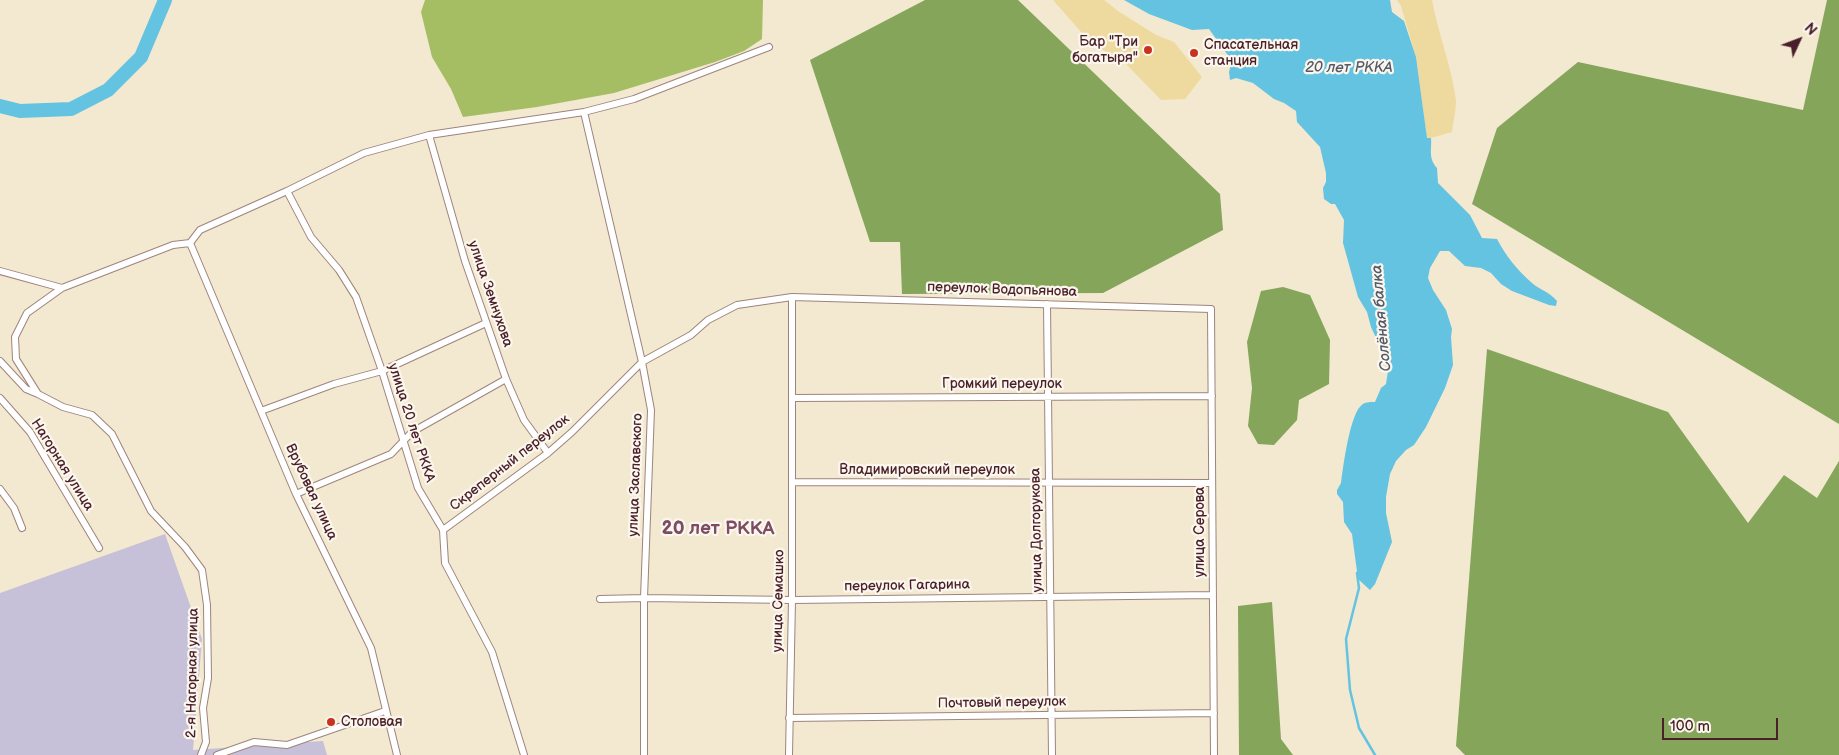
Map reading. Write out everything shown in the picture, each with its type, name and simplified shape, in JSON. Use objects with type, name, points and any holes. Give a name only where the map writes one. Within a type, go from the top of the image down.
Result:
[{"type":"street","points":[[38,394],[16,359],[16,337],[27,313],[62,288],[173,245],[190,243],[200,230],[287,191],[364,153],[429,135],[584,112],[634,99],[769,47]]},
{"type":"street","name":"улица Заславского","points":[[584,112],[642,362],[651,410],[644,598],[644,755]]},
{"type":"street","name":"улица Земнухова","points":[[429,135],[465,261],[506,379],[524,420],[548,453]]},
{"type":"street","name":"улица 20 лет РККА","points":[[287,191],[310,237],[339,270],[356,297],[382,371],[418,488],[443,530],[445,563],[492,652],[524,755]]},
{"type":"street","name":"Врубовая улица","points":[[190,243],[296,494],[370,648],[397,755]]},
{"type":"street","points":[[0,271],[62,288]]},
{"type":"street","name":"Скреперный переулок","points":[[443,530],[548,453],[572,432],[642,362],[691,335],[708,320],[737,305],[792,297]]},
{"type":"street","name":"переулок Водопьянова","points":[[792,297],[1211,309]]},
{"type":"street","name":"улица Семашко","points":[[788,755],[792,600],[792,297]]},
{"type":"street","name":"улица Долгорукова","points":[[1047,304],[1052,755]]},
{"type":"street","name":"улица Серова","points":[[1211,309],[1214,755]]},
{"type":"street","points":[[261,411],[334,384],[382,371],[486,323]]},
{"type":"street","name":"2-я Нагорная улица","points":[[0,361],[26,389],[63,407],[92,415],[112,434],[151,511],[185,548],[202,570],[208,605],[208,678],[203,708],[206,742],[201,755]]},
{"type":"street","points":[[296,494],[391,454],[412,432],[506,379]]},
{"type":"street","name":"Громкий переулок","points":[[792,398],[1212,396]]},
{"type":"street","name":"Нагорная улица","points":[[0,398],[30,432],[99,548]]},
{"type":"street","name":"Владимировский переулок","points":[[792,482],[1212,483]]},
{"type":"street","points":[[0,489],[14,508],[22,528]]},
{"type":"street","name":"переулок Гагарина","points":[[600,599],[792,600],[1213,595]]},
{"type":"street","points":[[216,755],[254,742],[287,745],[386,710]]},
{"type":"street","name":"Почтовый переулок","points":[[790,718],[1214,713]]},
{"type":"shaded area","points":[[165,534],[202,639],[193,750],[323,741],[327,755],[0,755],[0,593]]},
{"type":"green space","points":[[425,0],[763,0],[762,39],[744,51],[715,62],[614,93],[537,107],[463,117],[451,89],[432,57],[421,12]]},
{"type":"green space","points":[[925,0],[1018,0],[1220,194],[1223,230],[1103,293],[902,294],[900,242],[870,242],[810,60]]},
{"type":"green space","points":[[1827,0],[1839,0],[1839,424],[1472,204],[1497,128],[1578,62],[1803,110]]},
{"type":"green space","points":[[1283,287],[1310,295],[1330,340],[1329,384],[1299,400],[1297,420],[1274,445],[1258,444],[1248,426],[1252,388],[1247,342],[1261,291]]},
{"type":"green space","points":[[1487,349],[1668,412],[1748,523],[1784,475],[1817,498],[1839,461],[1839,755],[1465,755],[1456,746]]},
{"type":"green space","points":[[1272,602],[1281,739],[1293,755],[1239,755],[1238,606]]},
{"type":"sand","points":[[1053,0],[1104,0],[1156,35],[1174,42],[1202,77],[1185,99],[1161,100],[1127,65],[1089,41]]},
{"type":"sand","points":[[1397,0],[1432,0],[1456,101],[1452,132],[1427,139],[1416,57],[1401,6]]},
{"type":"water","name":"20 лет РККА","points":[[1124,0],[1390,0],[1392,12],[1404,21],[1416,57],[1427,138],[1431,138],[1431,157],[1437,168],[1438,183],[1470,215],[1482,238],[1497,239],[1521,273],[1557,301],[1556,306],[1549,305],[1512,291],[1501,284],[1491,273],[1481,268],[1465,266],[1449,251],[1440,251],[1430,268],[1428,278],[1433,290],[1446,310],[1452,329],[1453,365],[1445,388],[1426,427],[1414,445],[1406,450],[1396,461],[1390,474],[1386,497],[1386,513],[1392,542],[1375,584],[1370,590],[1358,579],[1352,534],[1344,522],[1343,502],[1337,494],[1337,490],[1341,483],[1343,465],[1354,417],[1363,404],[1375,402],[1381,388],[1386,384],[1388,371],[1367,312],[1358,297],[1343,243],[1344,220],[1335,204],[1331,204],[1324,199],[1323,188],[1326,182],[1326,173],[1320,147],[1297,122],[1296,111],[1274,99],[1253,83],[1236,78],[1230,80],[1229,72],[1232,61],[1209,29],[1192,30],[1149,14]]},
{"type":"waterway","points":[[0,106],[20,111],[71,109],[108,90],[141,57],[165,0]]},
{"type":"waterway","name":"Солёная балка","points":[[1357,573],[1359,588],[1346,639],[1350,690],[1359,728],[1375,755]]},
{"type":"place","name":"Бар \"Три богатыря\"","points":[[1148,50]]},
{"type":"place","name":"Спасательная станция","points":[[1194,53]]},
{"type":"place","name":"Столовая","points":[[331,722]]},
{"type":"district","name":"20 лет РККА","points":[[718,529]]}]
